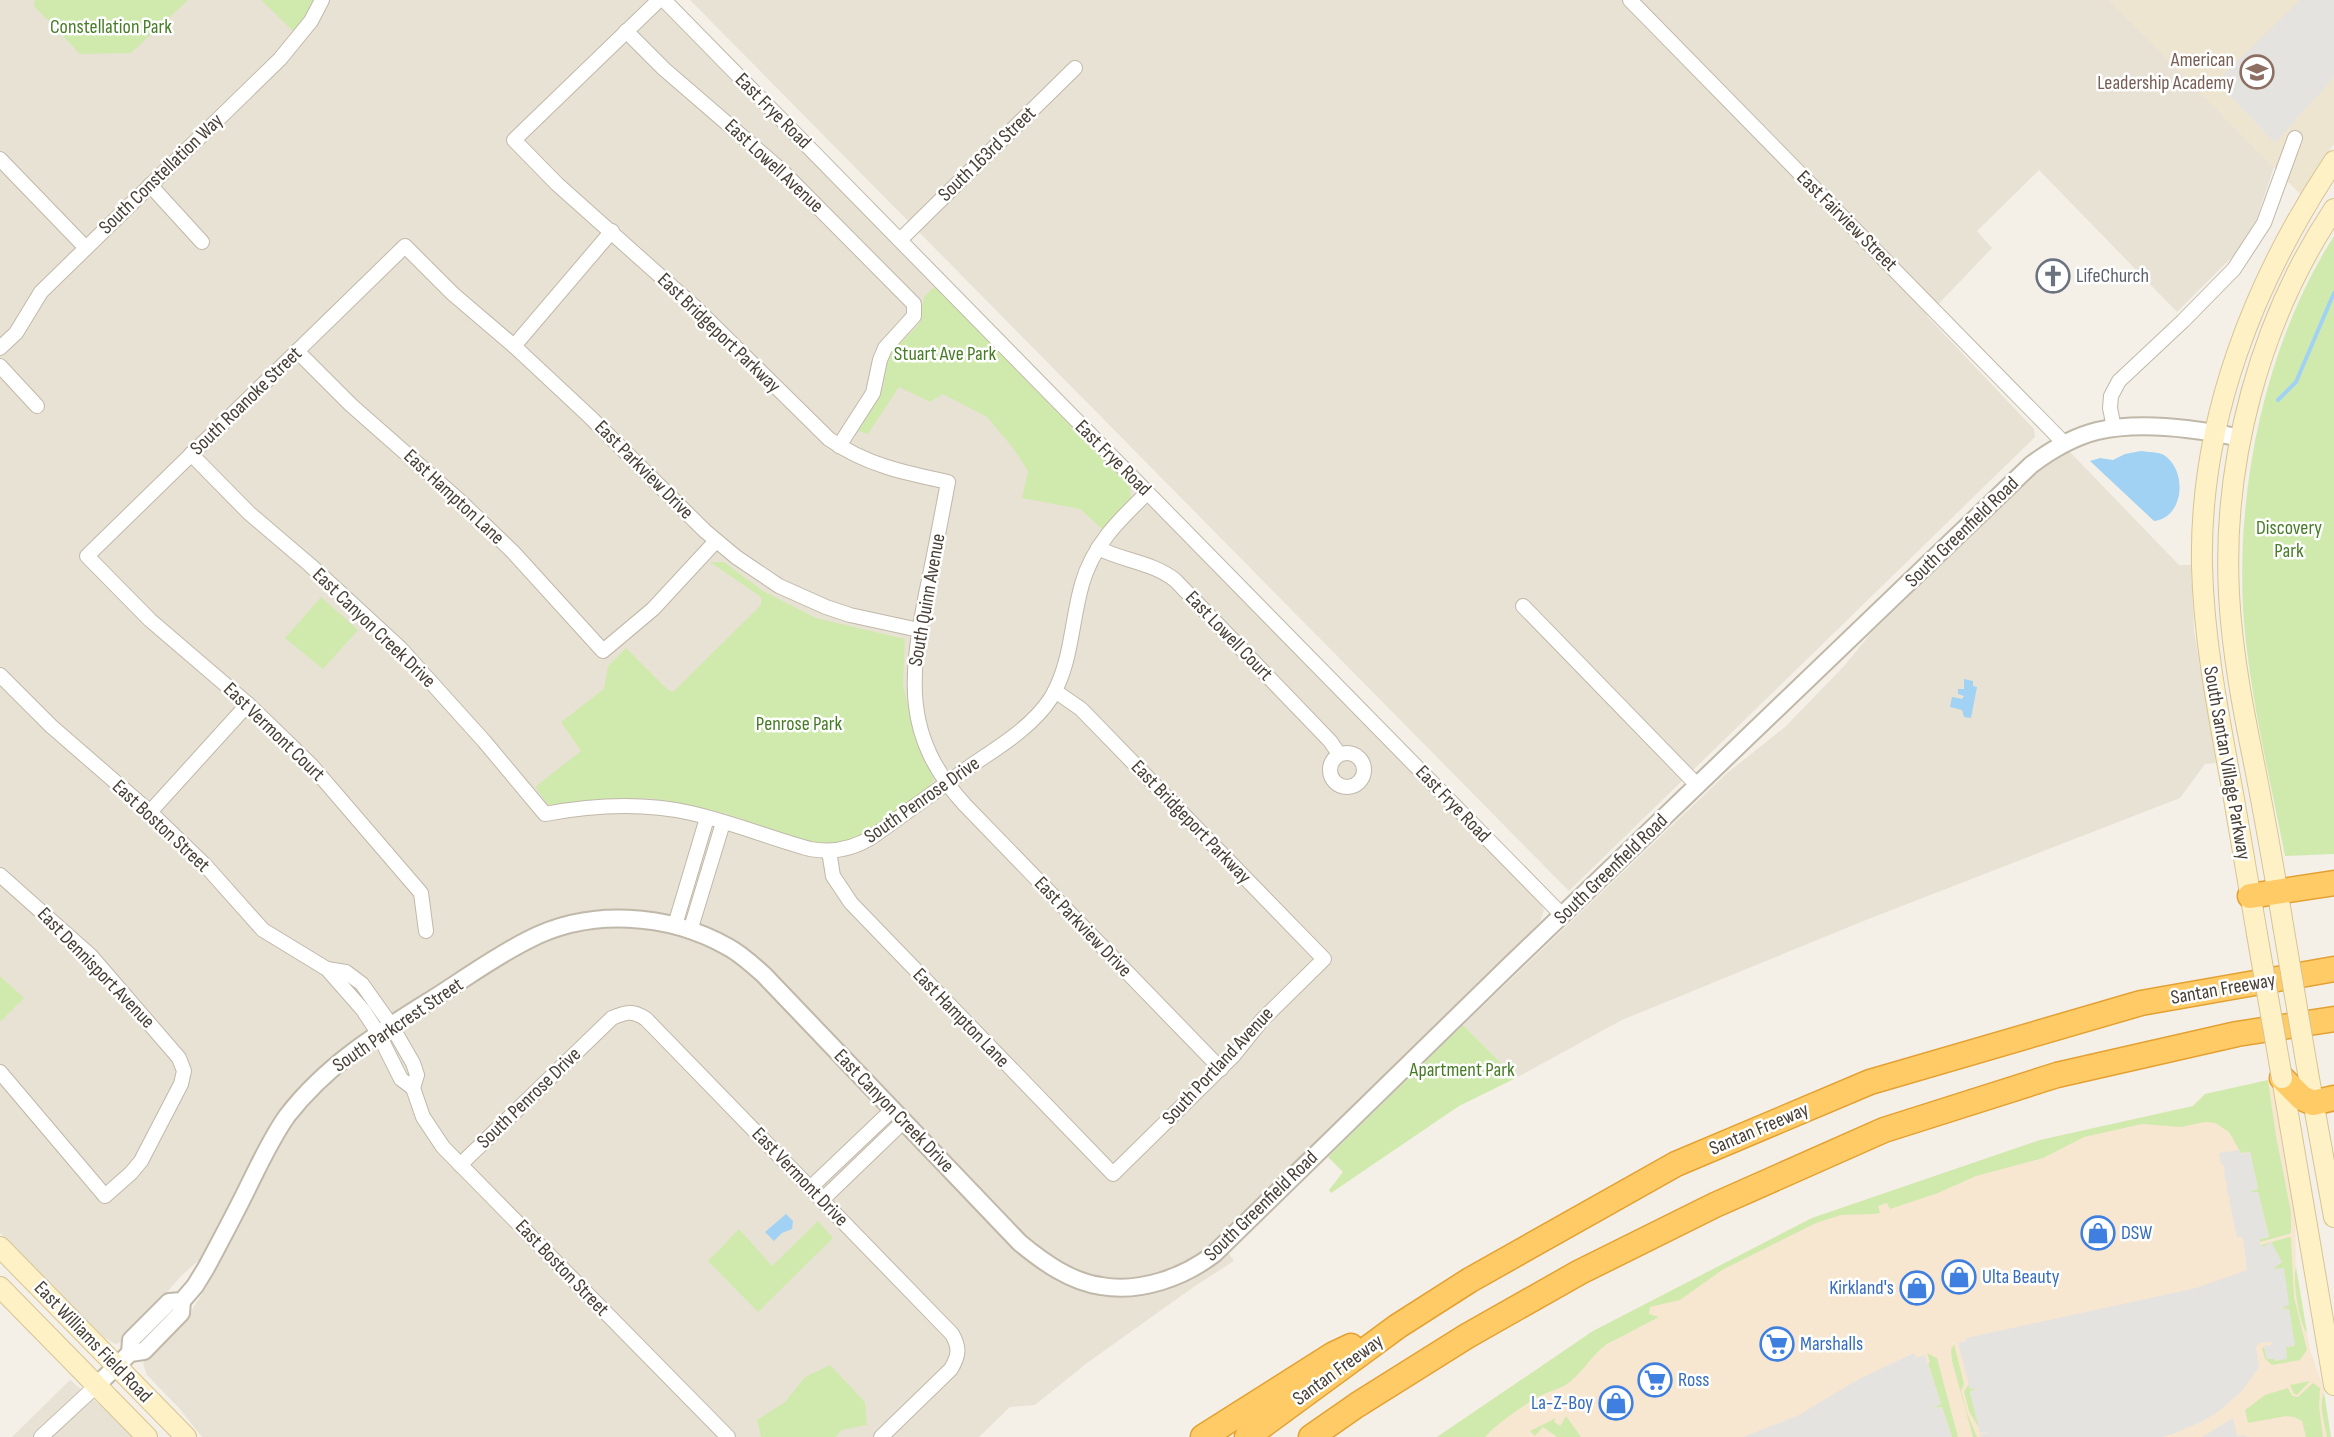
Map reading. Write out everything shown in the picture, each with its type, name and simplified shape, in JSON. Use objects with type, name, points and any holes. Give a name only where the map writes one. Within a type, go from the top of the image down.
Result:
[{"type":"highway","points":[[2250,896],[2334,883]]},
{"type":"highway","name":"Santan Freeway","points":[[1247,1437],[1398,1326],[1470,1280],[1676,1164],[1870,1082],[2141,1003],[2334,969]]},
{"type":"highway","name":"Santan Freeway","points":[[1311,1437],[1357,1405],[1467,1336],[1630,1246],[1884,1130],[2057,1075],[2237,1034],[2334,1019]]},
{"type":"highway","points":[[2282,1078],[2302,1098],[2324,1101]]},
{"type":"highway","points":[[1203,1437],[1334,1354],[1398,1326]]},
{"type":"highway","points":[[1335,1437],[1408,1384],[1467,1336]]},
{"type":"main road","name":"South Santan Village Parkway","points":[[2333,1374],[2214,692],[2205,619],[2202,564],[2204,525],[2215,433],[2235,356],[2259,294],[2295,222],[2334,161]]},
{"type":"main road","name":"South Santan Village Parkway","points":[[2334,209],[2308,252],[2274,325],[2253,390],[2241,438],[2233,496],[2229,561],[2232,628],[2245,718],[2278,892],[2308,1073],[2324,1101],[2334,1216]]},
{"type":"main road","name":"East Williams Field Road","points":[[0,1247],[124,1359],[186,1437]]},
{"type":"main road","points":[[2315,1268],[2330,1282],[2334,1307]]},
{"type":"main road","name":"East Williams Field Road","points":[[0,1287],[147,1437]]},
{"type":"street","name":"South Constellation Way","points":[[0,348],[16,333],[41,292],[280,59],[311,21],[322,0]]},
{"type":"street","points":[[626,31],[659,0]]},
{"type":"street","name":"East Frye Road","points":[[664,0],[1562,915]]},
{"type":"street","name":"East Fairview Street","points":[[1630,0],[2064,443]]},
{"type":"street","name":"East Bridgeport Parkway","points":[[626,31],[514,140],[557,184],[612,231],[696,309],[820,432],[838,446],[864,460],[891,470],[948,482]]},
{"type":"street","name":"East Lowell Avenue","points":[[626,31],[664,69],[781,170],[913,302],[915,308],[913,318],[885,348],[873,393],[838,446]]},
{"type":"street","name":"South 163rd Street","points":[[900,240],[1075,68]]},
{"type":"street","points":[[2114,428],[2110,408],[2111,396],[2119,381],[2184,321],[2234,269],[2264,223],[2295,138]]},
{"type":"street","points":[[0,159],[85,247]]},
{"type":"street","points":[[150,185],[202,242]]},
{"type":"street","points":[[514,346],[612,231]]},
{"type":"street","name":"East Parkview Drive","points":[[405,246],[453,294],[590,416],[716,541],[756,572],[802,597],[850,615],[919,630]]},
{"type":"street","name":"South Roanoke Street","points":[[87,556],[405,246]]},
{"type":"street","name":"East Hampton Lane","points":[[297,351],[351,405],[498,537],[603,651],[653,609],[716,541]]},
{"type":"street","points":[[0,366],[37,406]]},
{"type":"street","name":"South Greenfield Road","points":[[1101,1286],[1142,1285],[1167,1279],[1196,1267],[1214,1254],[1562,915],[2012,483],[2044,456],[2064,443],[2097,431],[2114,428],[2160,428],[2241,438]]},
{"type":"street","name":"East Canyon Creek Drive","points":[[191,454],[249,513],[310,565],[401,649],[484,741],[545,814]]},
{"type":"street","name":"South Quinn Avenue","points":[[947,783],[926,745],[916,709],[914,672],[919,630],[948,482]]},
{"type":"street","name":"South Penrose Drive","points":[[545,814],[585,807],[618,805],[668,809],[707,818],[810,849],[829,851],[848,848],[867,840],[1024,729],[1038,715],[1055,691],[1066,663],[1082,584],[1098,548],[1114,526],[1147,493]]},
{"type":"street","name":"East Lowell Court","points":[[1098,548],[1119,557],[1152,566],[1174,580],[1330,741],[1339,754]]},
{"type":"street","name":"East Vermont Court","points":[[87,556],[150,620],[248,704],[311,765],[421,893],[426,931]]},
{"type":"street","points":[[1523,606],[1698,786]]},
{"type":"street","name":"East Boston Street","points":[[0,675],[51,726],[150,812],[205,865],[264,930],[327,969],[346,972],[362,984],[385,1029],[413,1063],[417,1075],[412,1088],[423,1117],[433,1133],[460,1165],[728,1437]]},
{"type":"street","name":"East Bridgeport Parkway","points":[[1055,691],[1081,709],[1324,959]]},
{"type":"street","points":[[150,812],[248,704]]},
{"type":"street","name":"East Parkview Drive","points":[[947,783],[965,805],[1221,1069]]},
{"type":"street","points":[[683,928],[707,818]]},
{"type":"street","points":[[683,928],[723,823]]},
{"type":"street","name":"East Hampton Lane","points":[[829,851],[834,876],[850,903],[1113,1174]]},
{"type":"street","name":"East Dennisport Avenue","points":[[0,875],[91,956],[146,1017],[179,1058],[183,1068],[181,1084],[146,1154],[131,1173],[105,1196],[0,1072]]},
{"type":"street","name":"South Parkcrest Street","points":[[41,1437],[124,1359],[131,1340],[169,1302],[182,1301],[195,1286],[267,1148],[287,1117],[330,1070],[385,1029],[528,940],[547,932],[568,925],[606,918],[633,919],[683,928]]},
{"type":"street","name":"East Canyon Creek Drive","points":[[683,928],[729,947],[756,968],[1037,1257],[1053,1268],[1101,1286]]},
{"type":"street","name":"South Portland Avenue","points":[[1113,1174],[1221,1069],[1262,1020],[1324,959]]},
{"type":"street","name":"South Penrose Drive","points":[[460,1165],[612,1018],[627,1011]]},
{"type":"street","name":"East Vermont Drive","points":[[627,1011],[636,1012],[646,1019],[952,1334],[958,1345],[958,1355],[951,1369],[881,1437]]},
{"type":"street","points":[[810,1188],[899,1115]]},
{"type":"street","points":[[822,1200],[899,1115]]},
{"type":"shaded area","points":[[0,0],[656,0],[1540,902],[1544,910],[1540,922],[1218,1238],[1234,1261],[1087,1363],[1035,1405],[1010,1407],[979,1437],[202,1437],[179,1408],[147,1375],[143,1364],[147,1355],[190,1313],[213,1276],[282,1139],[270,1126],[206,1254],[182,1275],[124,1341],[115,1344],[105,1338],[0,1233]]},
{"type":"shaded area","points":[[690,0],[2109,0],[2274,167],[2256,221],[2234,255],[2177,312],[2039,170],[1977,231],[1992,248],[1927,316],[2034,429],[2035,437],[1569,891]]},
{"type":"shaded area","name":"American Leadership Academy","points":[[2109,0],[2334,0],[2334,144],[2300,194]]},
{"type":"shaded area","points":[[2300,0],[2334,0],[2334,77],[2275,143],[2216,82]]},
{"type":"shaded area","points":[[2069,451],[2179,565],[2191,565],[2194,631],[2216,763],[2205,764],[2180,798],[1866,920],[1622,1020],[1516,1078],[1463,1025],[1727,773],[1785,727],[1844,666],[1872,632],[2011,497],[2038,472]]},
{"type":"shaded area","points":[[2274,1079],[2295,1212],[2296,1267],[2310,1350],[2323,1386],[2331,1437],[1437,1437],[1593,1331],[1812,1218],[2040,1140],[2193,1106],[2205,1094]]},
{"type":"shaded area","points":[[2239,1150],[2242,1154],[2250,1152],[2258,1189],[2249,1192],[2258,1192],[2269,1237],[2260,1239],[2260,1243],[2263,1247],[2271,1242],[2282,1262],[2273,1269],[2284,1268],[2289,1305],[2279,1309],[2289,1309],[2295,1345],[2286,1347],[2287,1359],[2275,1361],[2267,1359],[2264,1346],[2271,1345],[2272,1342],[2259,1343],[2256,1347],[2259,1367],[2242,1391],[2219,1411],[2203,1421],[2162,1437],[1981,1437],[1980,1435],[1988,1432],[1980,1433],[1970,1392],[1978,1388],[1970,1389],[1958,1343],[1966,1341],[1966,1338],[2196,1288],[2247,1270],[2243,1238],[2237,1237],[2224,1166],[2221,1164],[2219,1153]]},
{"type":"shaded area","points":[[1914,1353],[1916,1358],[1925,1355],[1941,1404],[1932,1408],[1942,1407],[1952,1437],[1743,1437],[1799,1415],[1857,1380]]},
{"type":"shaded area","points":[[70,1380],[105,1409],[133,1437],[12,1437]]},
{"type":"shaded area","points":[[2233,1418],[2237,1436],[2246,1435],[2246,1437],[2202,1437]]},
{"type":"green space","name":"Constellation Park","points":[[35,0],[188,0],[131,53],[80,54],[34,6]]},
{"type":"green space","points":[[261,0],[314,0],[311,10],[294,32]]},
{"type":"green space","name":"Discovery Park","points":[[2334,236],[2334,854],[2285,856],[2247,652],[2242,574],[2244,524],[2259,422],[2272,373],[2289,324]]},
{"type":"green space","name":"Stuart Ave Park","points":[[935,286],[1129,482],[1131,499],[1102,529],[1080,509],[1022,498],[1028,471],[1013,448],[987,417],[943,394],[930,402],[899,387],[868,434],[858,431],[883,388],[888,356],[919,324],[924,297]]},
{"type":"green space","name":"Penrose Park","points":[[710,562],[724,562],[763,591],[816,618],[905,639],[903,684],[915,737],[934,779],[916,800],[859,837],[834,850],[724,813],[649,798],[548,805],[535,787],[581,751],[561,722],[604,689],[608,666],[626,648],[667,689],[673,692],[761,605],[761,597]]},
{"type":"green space","points":[[321,597],[358,630],[323,669],[285,638]]},
{"type":"green space","points":[[0,976],[24,998],[0,1022]]},
{"type":"green space","name":"Apartment Park","points":[[1463,1025],[1516,1078],[1459,1106],[1331,1193],[1329,1190],[1343,1172],[1328,1157]]},
{"type":"green space","points":[[2268,1080],[2291,1212],[2291,1233],[2289,1234],[2260,1242],[2260,1239],[2269,1237],[2258,1192],[2249,1192],[2258,1188],[2250,1152],[2241,1153],[2229,1132],[2215,1123],[2205,1122],[2181,1127],[2142,1124],[2084,1137],[2043,1158],[1976,1176],[1938,1193],[1890,1209],[1887,1203],[1878,1206],[1880,1213],[1841,1215],[1816,1223],[1722,1270],[1680,1300],[1650,1307],[1649,1314],[1659,1317],[1607,1344],[1570,1382],[1542,1395],[1520,1409],[1485,1437],[1437,1437],[1593,1331],[1812,1218],[2040,1140],[2193,1106],[2205,1094]]},
{"type":"green space","points":[[818,1221],[833,1238],[758,1312],[708,1261],[739,1229],[772,1266]]},
{"type":"green space","points":[[2291,1238],[2294,1297],[2307,1350],[2300,1360],[2272,1365],[2265,1359],[2262,1348],[2264,1347],[2267,1359],[2275,1361],[2286,1347],[2294,1346],[2289,1309],[2279,1308],[2284,1268],[2275,1270],[2273,1268],[2282,1262],[2261,1245]]},
{"type":"green space","points":[[2296,1267],[2307,1333],[2301,1321],[2297,1301]]},
{"type":"green space","points":[[1954,1344],[1964,1384],[1961,1391],[1977,1437],[1973,1437],[1952,1361],[1951,1350]]},
{"type":"green space","points":[[1927,1353],[1937,1358],[1958,1437],[1952,1437],[1942,1407],[1932,1408],[1941,1404]]},
{"type":"green space","points":[[830,1365],[865,1402],[867,1425],[841,1430],[836,1437],[761,1437],[757,1420],[785,1402],[805,1377]]},
{"type":"green space","points":[[2310,1381],[2297,1395],[2294,1394],[2290,1385]]},
{"type":"green space","points":[[2313,1383],[2320,1388],[2319,1406],[2323,1437],[2306,1437],[2302,1421],[2294,1417],[2286,1416],[2248,1423],[2245,1410],[2265,1395],[2288,1388],[2292,1396],[2298,1397]]},
{"type":"green space","points":[[1969,1384],[1970,1389],[1978,1388],[1970,1392],[1979,1428],[1969,1411],[1964,1392]]},
{"type":"green space","points":[[2324,1393],[2331,1437],[2327,1437],[2322,1415]]},
{"type":"green space","points":[[1566,1416],[1581,1437],[1557,1437],[1543,1427],[1535,1436],[1530,1431],[1556,1418],[1554,1422],[1560,1426]]},
{"type":"water","points":[[2141,451],[2164,455],[2172,462],[2179,482],[2177,503],[2172,512],[2154,521],[2090,461],[2100,458],[2113,460],[2125,454]]},
{"type":"water","points":[[1964,679],[1973,681],[1973,686],[1977,687],[1971,718],[1964,717],[1962,710],[1950,707],[1952,697],[1962,699],[1964,696],[1958,694],[1958,689],[1964,689]]},
{"type":"water","points":[[786,1214],[793,1221],[792,1229],[782,1233],[774,1241],[765,1232]]},
{"type":"waterway","points":[[2278,400],[2296,382],[2334,293]]},
{"type":"place","name":"American Leadership Academy","points":[[2257,72]]},
{"type":"place","name":"LifeChurch","points":[[2053,276]]},
{"type":"place","name":"DSW","points":[[2098,1233]]},
{"type":"place","name":"Ulta Beauty","points":[[1959,1277]]},
{"type":"place","name":"Kirkland's","points":[[1917,1288]]},
{"type":"place","name":"Marshalls","points":[[1777,1344]]},
{"type":"place","name":"Ross","points":[[1655,1380]]},
{"type":"place","name":"La-Z-Boy","points":[[1616,1403]]}]
